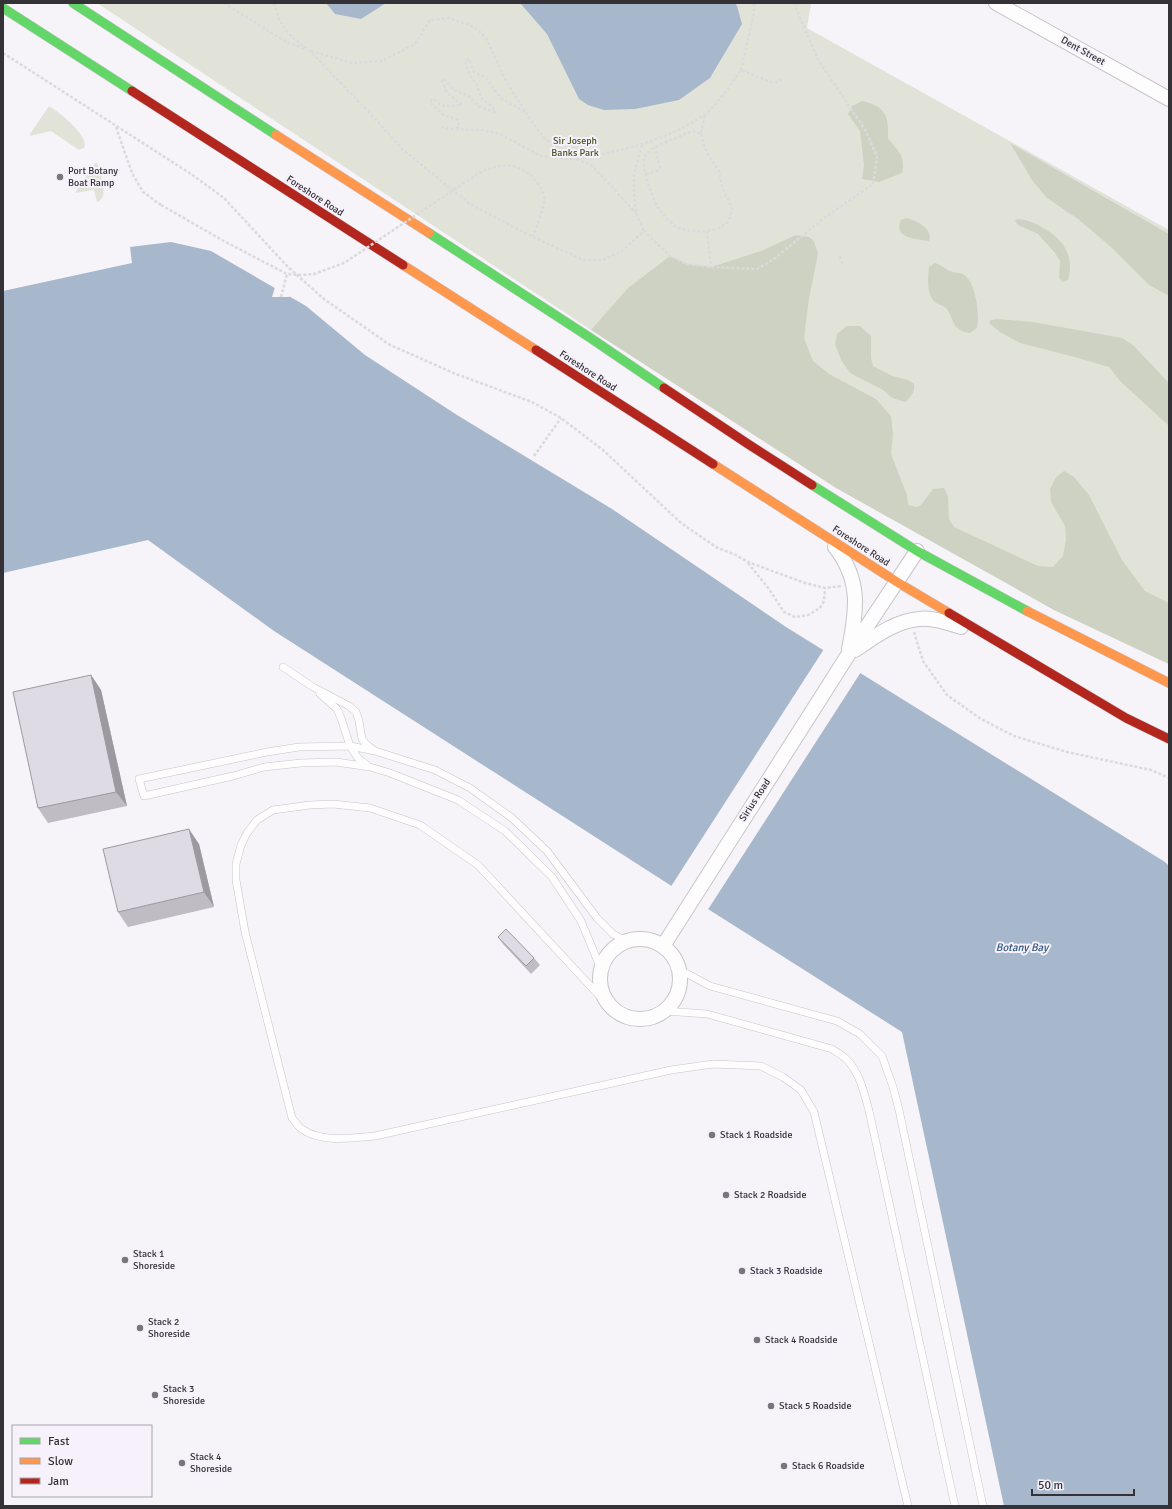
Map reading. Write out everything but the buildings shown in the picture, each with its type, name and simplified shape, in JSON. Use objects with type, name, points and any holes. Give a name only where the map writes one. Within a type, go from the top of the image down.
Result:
[{"type":"main road","points":[[73,3],[590,337],[748,444],[917,551],[1049,623],[1169,683]]},
{"type":"main road","name":"Foreshore Road","points":[[3,8],[897,582],[1126,718],[1169,739]]},
{"type":"street","name":"Dent Street","points":[[996,3],[1169,99]]},
{"type":"street","name":"Sirius Road","points":[[827,537],[844,560],[852,575],[855,602],[854,628],[848,655]]},
{"type":"street","name":"Sirius Road","points":[[663,946],[848,655],[917,551]]},
{"type":"street","name":"Sirius Road","points":[[848,655],[870,639],[896,625],[903,622],[920,619],[940,621],[992,638]]},
{"type":"street","points":[[638,939],[651,940],[663,946],[673,956],[680,970],[681,982],[673,1003],[665,1011],[654,1018],[642,1020],[629,1019],[608,1005],[602,994],[599,981],[601,969],[606,957],[615,948],[626,941],[638,939]]},
{"type":"lane","points":[[283,668],[313,687],[349,706],[356,712],[362,739],[367,746],[375,751]]},
{"type":"lane","points":[[313,687],[337,709],[350,746],[358,758],[370,767]]},
{"type":"lane","points":[[601,969],[581,921],[552,877],[505,831],[458,800],[390,773],[370,767],[336,762],[301,763],[264,767],[233,776],[144,796],[139,779],[291,748],[350,746],[375,751],[436,770],[470,788],[512,818],[547,851],[597,918],[613,934],[626,941]]},
{"type":"lane","points":[[608,1005],[478,865],[420,825],[370,808],[333,804],[292,807],[273,810],[256,820],[241,845],[236,864],[236,880],[245,932],[292,1118],[302,1130],[319,1136],[334,1138],[375,1136],[671,1070],[713,1064],[761,1066],[783,1077],[801,1090],[814,1112],[908,1506]]},
{"type":"lane","points":[[680,970],[710,986],[837,1021],[860,1034],[882,1056],[899,1110],[983,1506]]},
{"type":"lane","points":[[665,1011],[707,1014],[832,1049],[846,1058],[854,1070],[863,1090],[870,1115],[955,1506]]},
{"type":"path","points":[[224,3],[286,42],[310,51],[352,62],[382,60],[415,44],[430,20],[449,18],[475,27],[486,38],[506,81],[544,138],[576,159],[591,165],[636,213],[644,231],[670,256],[687,264],[711,267],[757,269],[774,259],[824,218],[873,184],[877,156],[866,131],[818,60],[796,8],[797,3]]},
{"type":"path","points":[[274,3],[279,20],[292,37],[310,51],[402,149],[470,204],[584,260],[603,260],[622,251],[644,231]]},
{"type":"path","points":[[441,126],[452,129],[482,130],[500,134],[541,156],[576,159],[621,151],[642,145],[679,130],[706,114],[730,86],[741,70],[754,13],[754,3]]},
{"type":"path","points":[[3,53],[191,174],[224,198],[288,267],[324,299],[390,345],[456,374],[532,402],[561,418],[603,450],[681,523],[716,547],[736,555],[748,562],[799,581],[825,588],[824,600],[820,608],[808,614],[795,617],[784,612],[769,589],[748,562]]},
{"type":"path","points":[[452,129],[459,127],[458,120],[443,115],[430,102],[432,99],[444,106],[462,105],[447,93],[442,81],[444,79],[454,90],[469,96],[480,107],[495,112],[493,107],[481,98],[477,85],[469,74],[465,61],[469,59],[474,72],[485,77],[501,98],[526,112]]},
{"type":"path","points":[[741,70],[773,83],[783,79]]},
{"type":"path","points":[[701,134],[693,131],[650,150],[645,157],[646,174],[659,210],[676,226],[700,233],[718,229],[728,221],[732,209],[722,186],[720,171],[707,153],[701,134],[706,114]]},
{"type":"path","points":[[116,127],[132,173],[143,192],[222,240],[287,274],[314,274],[344,263],[479,173],[490,168],[511,165],[522,168],[539,185],[544,198],[540,217],[533,236]]},
{"type":"path","points":[[636,213],[634,172],[642,145]]},
{"type":"path","points":[[646,174],[657,171],[660,167],[655,148]]},
{"type":"path","points":[[706,231],[711,267]]},
{"type":"path","points":[[840,256],[843,266]]},
{"type":"path","points":[[281,297],[287,274]]},
{"type":"path","points":[[534,456],[561,418]]},
{"type":"path","points":[[914,634],[923,661],[947,695],[980,719],[1014,736],[1068,752],[1151,770],[1169,778]]},
{"type":"green space","name":"Sir Joseph Banks Park","points":[[97,3],[811,3],[807,28],[1169,230],[1169,664],[1054,610],[591,330]]},
{"type":"green space","points":[[862,101],[876,106],[884,113],[888,123],[888,138],[900,154],[903,162],[902,173],[879,182],[862,179],[864,165],[860,131],[848,114],[852,106]]},
{"type":"green space","points":[[49,106],[60,113],[78,131],[85,143],[84,148],[79,150],[51,131],[30,136]]},
{"type":"green space","points":[[1010,143],[1169,234],[1169,296],[1149,285],[1111,247],[1078,219],[1047,198],[1032,180]]},
{"type":"green space","points":[[95,163],[98,165],[104,191],[101,200],[97,202],[94,190],[75,193]]},
{"type":"green space","points":[[906,218],[919,223],[927,229],[930,237],[929,241],[912,238],[900,231],[899,226],[901,220]]},
{"type":"green space","points":[[1017,219],[1038,225],[1052,234],[1063,244],[1070,261],[1070,273],[1068,280],[1063,282],[1059,278],[1060,261],[1055,253],[1038,234],[1018,225],[1015,221]]},
{"type":"green space","points":[[796,235],[809,237],[814,241],[818,254],[809,298],[804,338],[813,361],[829,374],[876,399],[891,416],[893,434],[891,454],[907,495],[908,505],[917,507],[921,505],[933,489],[944,488],[948,496],[949,519],[954,527],[1038,566],[1053,567],[1063,556],[1066,540],[1065,526],[1051,502],[1050,489],[1056,477],[1064,471],[1074,477],[1089,495],[1122,560],[1145,591],[1169,603],[1169,664],[1054,610],[836,488],[591,330],[628,288],[670,256],[687,264],[711,267],[761,251]]},
{"type":"green space","points":[[935,263],[950,271],[963,274],[971,284],[976,299],[978,322],[977,328],[970,333],[964,332],[956,327],[946,308],[936,303],[930,295],[928,285],[929,267]]},
{"type":"green space","points":[[997,319],[1033,322],[1122,338],[1133,345],[1169,383],[1169,426],[1120,381],[1109,367],[1020,343],[1000,332],[990,324],[990,320]]},
{"type":"green space","points":[[847,326],[860,326],[871,336],[871,358],[873,366],[892,376],[908,380],[914,384],[912,394],[905,402],[892,398],[883,390],[850,373],[841,360],[835,344],[837,334]]},
{"type":"water","points":[[326,3],[386,3],[361,19],[335,14]]},
{"type":"water","points":[[520,3],[735,3],[742,24],[710,78],[679,100],[635,109],[604,110],[588,105],[579,99],[547,34]]},
{"type":"water","name":"Botany Bay","points":[[171,242],[211,251],[306,306],[365,355],[457,415],[612,509],[786,627],[1165,862],[1169,866],[1169,1506],[1004,1506],[902,1032],[274,631],[148,540],[3,573],[3,291],[132,263],[130,247]]},
{"type":"pier","points":[[275,287],[290,295],[289,297],[272,297]]},
{"type":"pier","points":[[824,649],[861,672],[707,911],[670,888]]},
{"type":"traffic: fast","points":[[73,3],[276,135]]},
{"type":"traffic: fast","points":[[3,8],[132,91]]},
{"type":"traffic: fast","points":[[429,233],[589,337],[664,388]]},
{"type":"traffic: fast","points":[[812,485],[917,551],[1027,611]]},
{"type":"traffic: slow","points":[[276,135],[429,233]]},
{"type":"traffic: slow","points":[[403,265],[536,350]]},
{"type":"traffic: slow","points":[[713,464],[897,582],[949,613]]},
{"type":"traffic: slow","points":[[1027,611],[1169,683]]},
{"type":"traffic: jam","points":[[132,91],[403,265]]},
{"type":"traffic: jam","points":[[536,350],[713,464]]},
{"type":"traffic: jam","points":[[664,388],[812,485]]},
{"type":"traffic: jam","points":[[949,613],[1126,718],[1169,739]]},
{"type":"place","name":"Port Botany Boat Ramp","points":[[60,177]]},
{"type":"place","name":"Stack 1 Roadside","points":[[712,1135]]},
{"type":"place","name":"Stack 2 Roadside","points":[[726,1195]]},
{"type":"place","name":"Stack 1 Shoreside","points":[[125,1260]]},
{"type":"place","name":"Stack 3 Roadside","points":[[742,1271]]},
{"type":"place","name":"Stack 2 Shoreside","points":[[140,1328]]},
{"type":"place","name":"Stack 4 Roadside","points":[[757,1340]]},
{"type":"place","name":"Stack 3 Shoreside","points":[[155,1395]]},
{"type":"place","name":"Stack 5 Roadside","points":[[771,1406]]},
{"type":"place","name":"Stack 4 Shoreside","points":[[182,1463]]},
{"type":"place","name":"Stack 6 Roadside","points":[[784,1466]]}]
